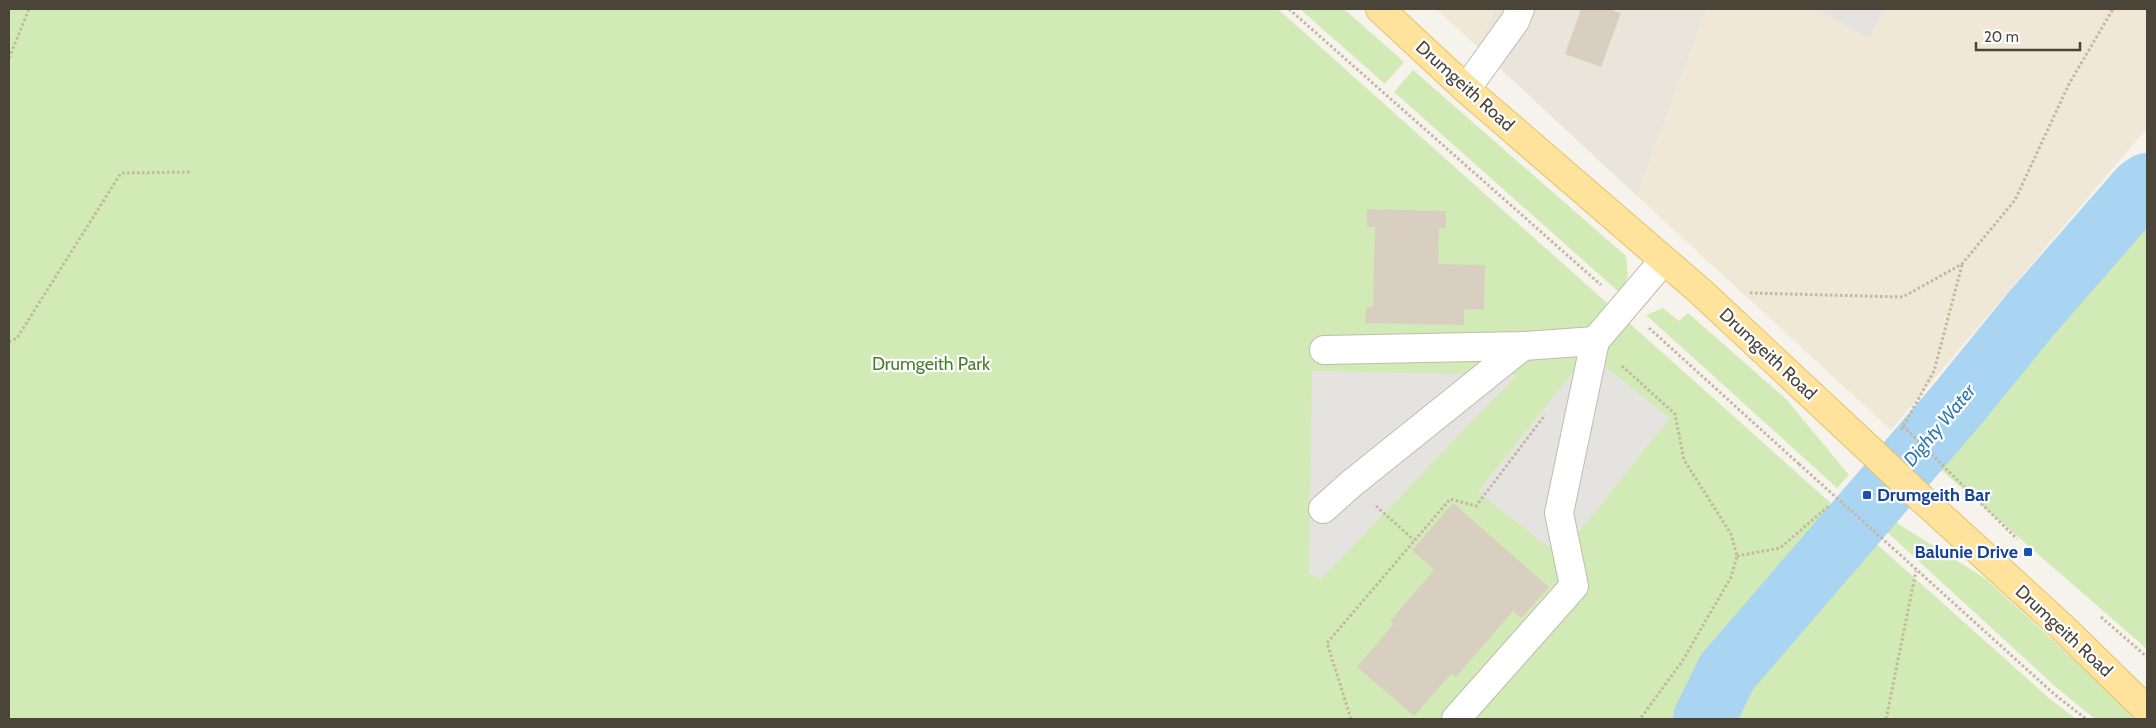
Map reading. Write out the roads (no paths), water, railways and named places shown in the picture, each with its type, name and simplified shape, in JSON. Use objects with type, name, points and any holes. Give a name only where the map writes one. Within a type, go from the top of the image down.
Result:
[{"type":"main road","name":"Drumgeith Road","points":[[1380,9],[1466,89],[1701,292],[2061,626],[2147,710]]},
{"type":"lane","points":[[1466,89],[1515,21],[1520,9]]},
{"type":"lane","points":[[1456,719],[1574,586],[1559,512],[1595,341],[1664,260]]},
{"type":"lane","points":[[1324,350],[1523,346],[1595,341]]},
{"type":"lane","points":[[1323,509],[1351,484],[1523,346]]},
{"type":"waterway","name":"Dighty Water","points":[[1704,719],[1727,672],[1956,406],[2030,315],[2140,189],[2147,184]]},
{"type":"place","name":"Drumgeith Bar","points":[[1867,495]]},
{"type":"place","name":"Balunie Drive","points":[[2028,552]]},
{"type":"park label","name":"Drumgeith Park","points":[[931,364]]}]
